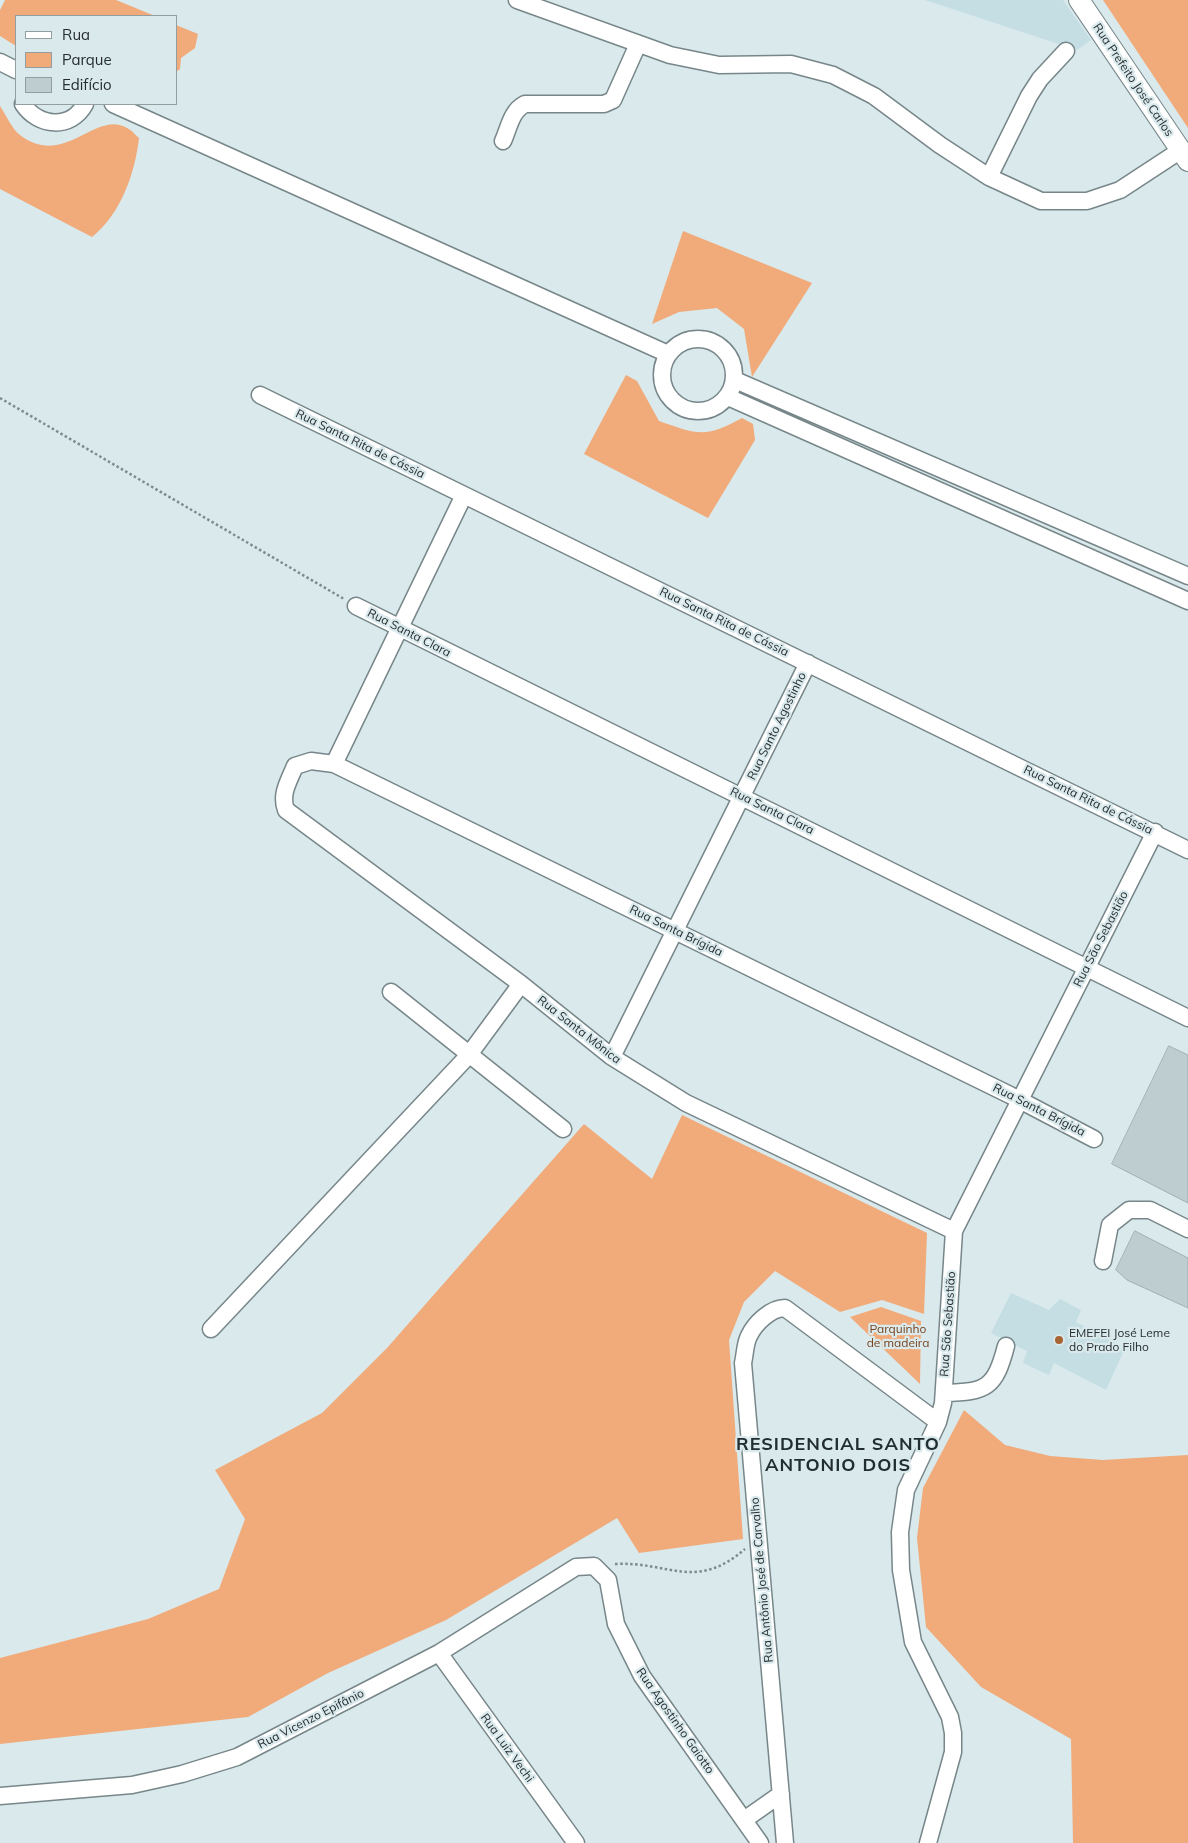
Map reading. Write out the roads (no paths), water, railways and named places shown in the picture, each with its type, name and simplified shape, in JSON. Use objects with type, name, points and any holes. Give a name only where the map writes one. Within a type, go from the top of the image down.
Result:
[{"type":"main road","name":"Rua Prefeito José Carlos","points":[[1078,0],[1184,156]]},
{"type":"street","points":[[517,0],[670,56],[719,65],[791,64],[833,75],[874,96],[940,145],[990,177],[1041,201],[1087,201],[1120,190],[1184,156]]},
{"type":"street","points":[[503,142],[514,114],[518,108],[525,104],[604,104],[613,100],[638,44]]},
{"type":"street","points":[[990,177],[1029,96],[1040,79],[1066,51]]},
{"type":"street","points":[[0,62],[15,70]]},
{"type":"street","points":[[24,105],[31,114],[41,120],[52,123],[64,122],[74,117],[85,105]]},
{"type":"street","points":[[115,105],[668,354]]},
{"type":"street","points":[[700,339],[712,341],[730,357],[734,368],[735,380],[728,396],[720,405],[708,411],[696,412],[684,409],[674,403],[666,394],[662,382],[662,370],[668,354],[677,345],[688,340],[700,339]]},
{"type":"street","points":[[735,380],[1188,576]]},
{"type":"street","name":"Rua Santa Rita de Cássia","points":[[260,395],[1155,832],[1188,850]]},
{"type":"street","points":[[728,396],[1188,601]]},
{"type":"street","points":[[334,764],[464,495]]},
{"type":"street","name":"Rua Santa Clara","points":[[356,606],[399,629],[1087,966],[1188,1018]]},
{"type":"street","name":"Rua Santo Agostinho","points":[[612,1057],[808,663]]},
{"type":"street","name":"Rua Santa Brígida","points":[[286,810],[283,794],[295,766],[311,761],[334,764],[1020,1100],[1094,1139]]},
{"type":"street","name":"Rua Santa Mônica","points":[[286,810],[522,984],[612,1057],[686,1103],[954,1231]]},
{"type":"street","name":"Rua São Sebastião","points":[[928,1843],[953,1752],[953,1733],[950,1717],[913,1642],[901,1570],[900,1532],[906,1490],[938,1422],[944,1393],[954,1231],[1155,832]]},
{"type":"street","points":[[211,1329],[469,1055],[522,984]]},
{"type":"street","points":[[391,992],[562,1129]]},
{"type":"street","points":[[1103,1261],[1110,1224],[1130,1210],[1150,1210],[1188,1229]]},
{"type":"street","name":"Rua Antônio José de Carvalho","points":[[785,1843],[744,1364],[748,1336],[764,1317],[777,1308],[785,1308],[938,1422]]},
{"type":"street","points":[[944,1393],[980,1389],[992,1383],[1000,1369],[1006,1346]]},
{"type":"street","name":"Rua Vicenzo Epifânio","points":[[0,1796],[132,1785],[191,1771],[236,1756],[439,1653],[576,1567],[594,1566]]},
{"type":"street","name":"Rua Agostinho Gaiotto","points":[[594,1566],[608,1580],[616,1624],[642,1676],[760,1843]]},
{"type":"street","name":"Rua Luiz Vechi","points":[[439,1653],[576,1843]]},
{"type":"street","points":[[744,1820],[781,1794]]},
{"type":"place","name":"EMEFEI José Leme do Prado Filho","points":[[1059,1340]]},
{"type":"district","name":"RESIDENCIAL SANTO ANTONIO DOIS","points":[[838,1455]]},
{"type":"park label","name":"Parquinho de madeira","points":[[898,1336]]}]
